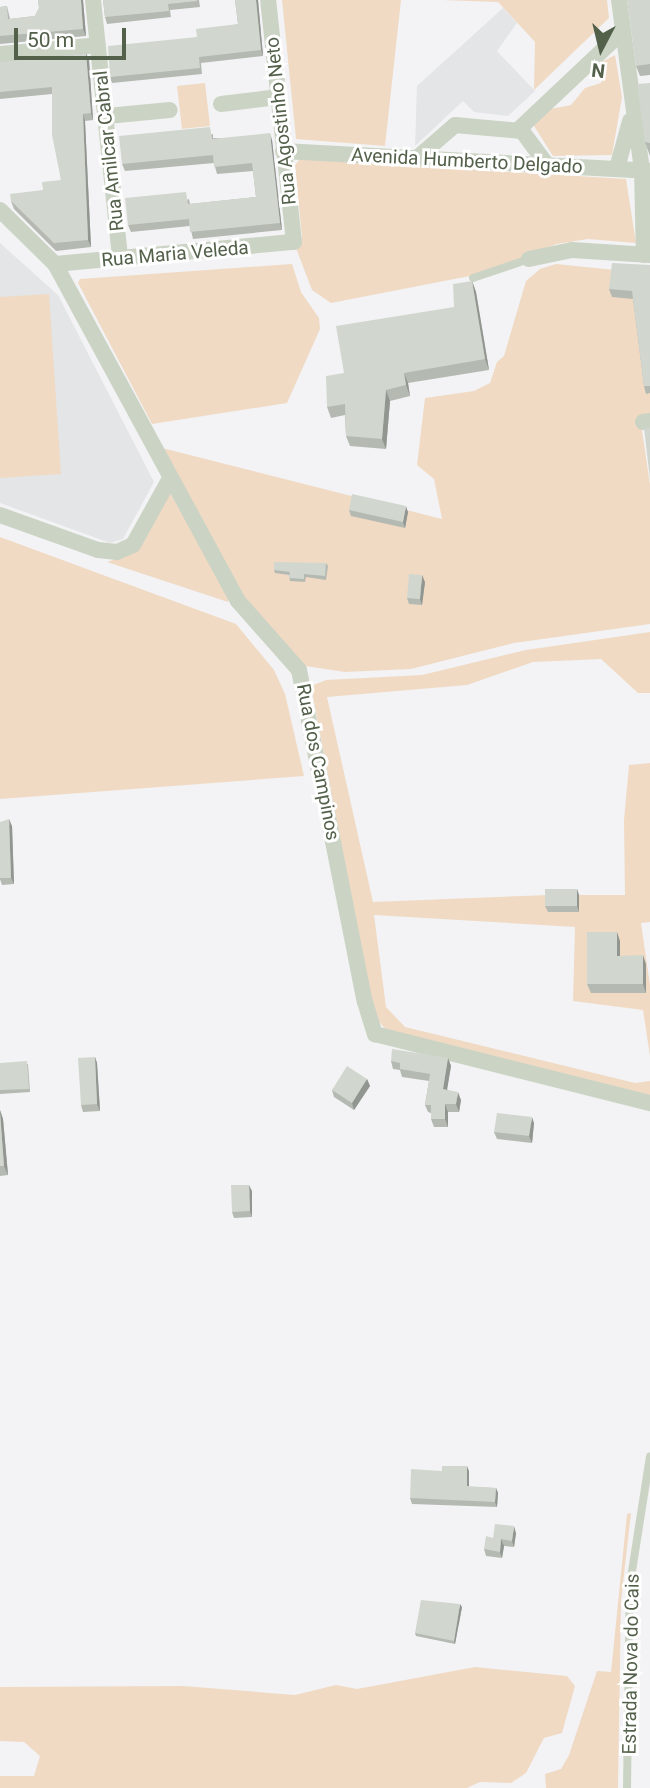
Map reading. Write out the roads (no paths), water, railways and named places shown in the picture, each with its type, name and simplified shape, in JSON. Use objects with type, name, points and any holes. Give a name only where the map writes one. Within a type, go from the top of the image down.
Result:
[{"type":"street","name":"Rua Amilcar Cabral","points":[[93,0],[120,260]]},
{"type":"street","name":"Rua Agostinho Neto","points":[[268,0],[294,242]]},
{"type":"street","points":[[529,259],[572,250],[647,255],[646,170],[632,116],[619,0]]},
{"type":"street","points":[[518,130],[622,32]]},
{"type":"street","points":[[0,54],[98,45]]},
{"type":"street","points":[[628,88],[650,86]]},
{"type":"street","points":[[221,104],[278,97]]},
{"type":"street","points":[[107,116],[170,110]]},
{"type":"street","points":[[617,168],[632,116]]},
{"type":"street","points":[[417,158],[451,126],[525,132],[547,165]]},
{"type":"street","name":"Avenida Humberto Delgado","points":[[283,151],[646,170]]},
{"type":"street","name":"Rua dos Campinos","points":[[0,210],[55,264],[169,480],[244,611],[299,670],[365,1002],[375,1034],[650,1103]]},
{"type":"street","name":"Rua Maria Veleda","points":[[55,264],[294,242]]},
{"type":"street","points":[[0,515],[98,550],[117,552],[133,545],[169,480]]},
{"type":"lane","points":[[473,278],[529,259]]},
{"type":"lane","name":"Estrada Nova do Cais","points":[[627,1788],[630,1584],[650,1457]]}]
